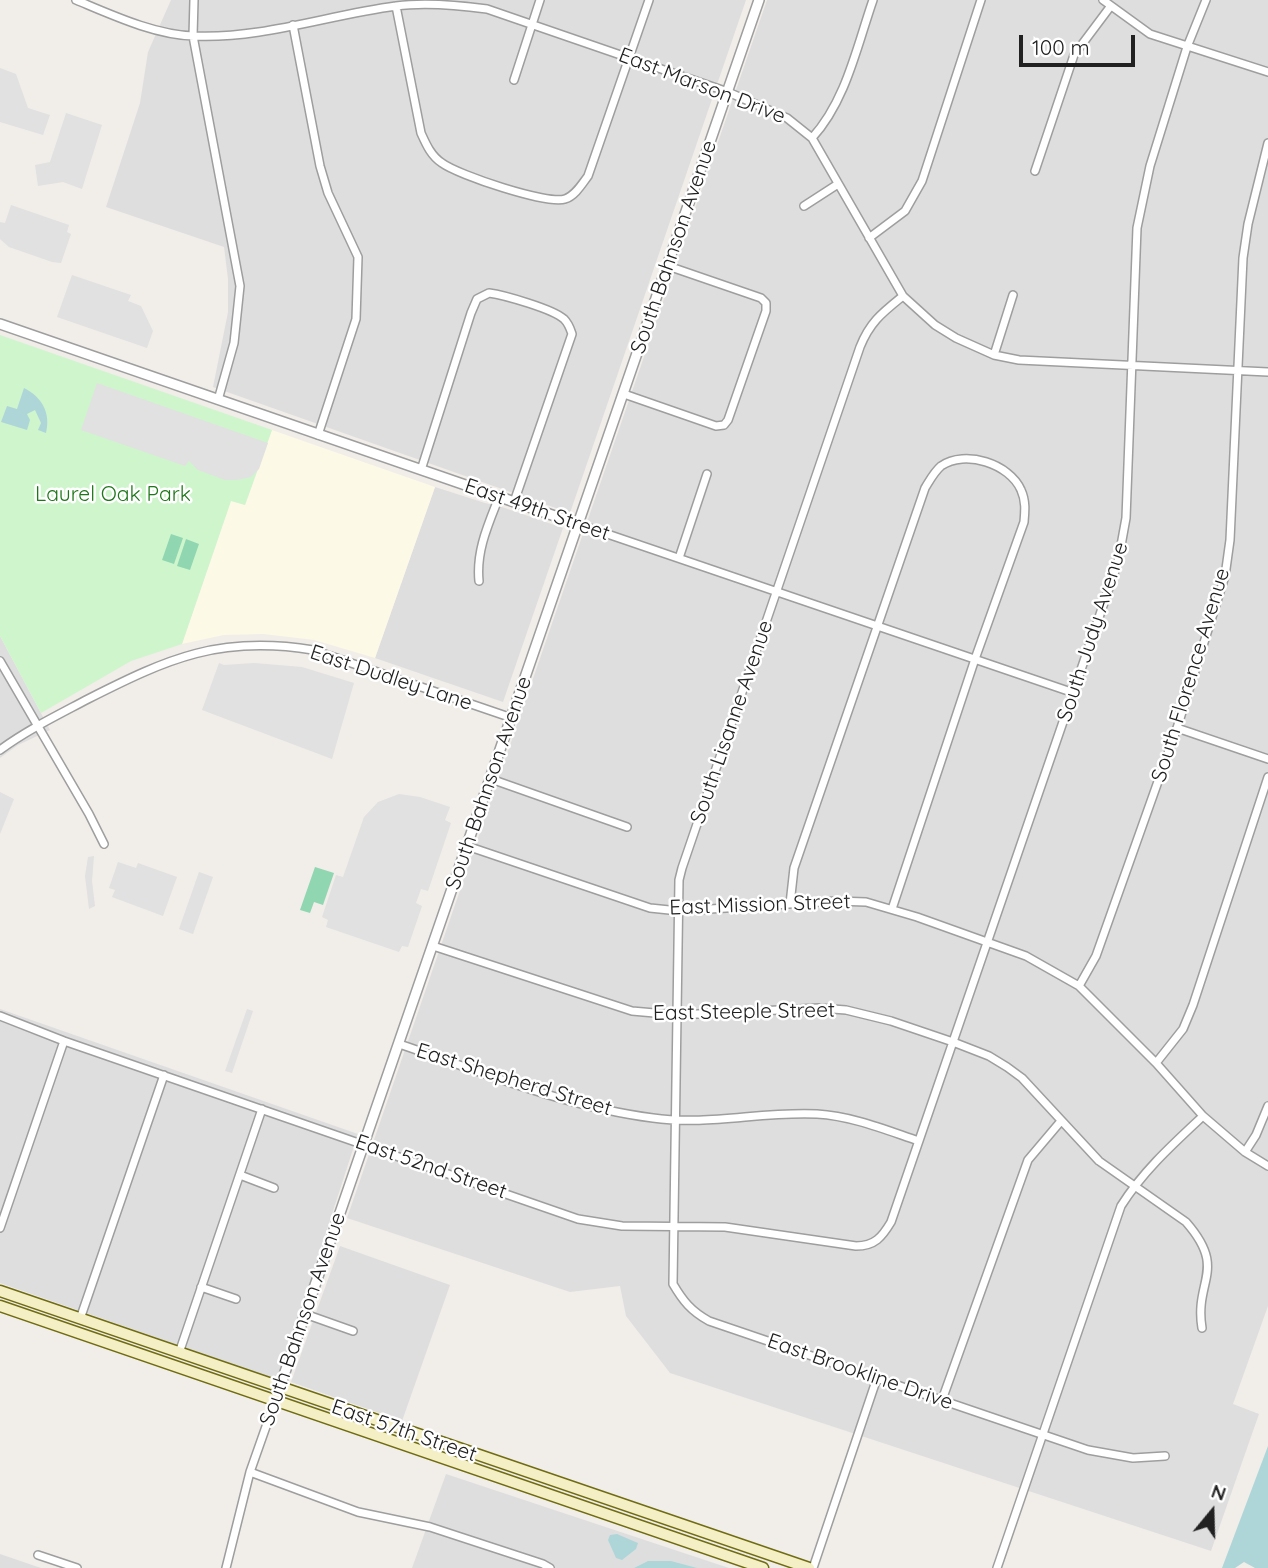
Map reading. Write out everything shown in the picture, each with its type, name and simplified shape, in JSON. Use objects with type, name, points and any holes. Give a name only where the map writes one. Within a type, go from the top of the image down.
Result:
[{"type":"main road","name":"East 57th Street","points":[[0,1292],[811,1568]]},
{"type":"main road","name":"East 57th Street","points":[[0,1306],[763,1568]]},
{"type":"street","name":"East Marson Drive","points":[[76,0],[151,28],[193,36],[245,34],[396,6],[455,5],[487,9],[728,92],[787,118],[812,138],[903,296],[935,325],[956,338],[995,355],[1019,360],[1268,372]]},
{"type":"street","points":[[194,0],[193,36],[240,286],[230,362],[218,400]]},
{"type":"street","points":[[514,80],[540,0]]},
{"type":"street","points":[[396,6],[421,133],[428,148],[440,163],[458,172],[546,200],[566,199],[588,176],[649,0]]},
{"type":"street","name":"South Bahnson Avenue","points":[[226,1568],[250,1472],[760,0]]},
{"type":"street","points":[[812,138],[837,103],[873,0]]},
{"type":"street","points":[[869,238],[905,211],[922,181],[981,0]]},
{"type":"street","points":[[1103,0],[1150,34],[1268,72]]},
{"type":"street","name":"South Judy Avenue","points":[[877,1241],[891,1222],[1118,562],[1124,537],[1137,228],[1150,166],[1187,47],[1206,0]]},
{"type":"street","points":[[1035,171],[1074,55],[1111,7]]},
{"type":"street","points":[[293,25],[320,166],[328,193],[358,257],[356,319],[318,435]]},
{"type":"street","name":"South Florence Avenue","points":[[1079,986],[1096,956],[1177,728],[1225,576],[1230,540],[1243,258],[1248,224],[1268,143]]},
{"type":"street","points":[[804,206],[838,184]]},
{"type":"street","points":[[624,394],[716,426],[724,425],[728,420],[766,303],[761,298],[668,266]]},
{"type":"street","points":[[421,470],[477,299],[489,293],[531,305],[565,320],[572,334],[514,502]]},
{"type":"street","points":[[995,355],[1013,295]]},
{"type":"street","name":"South Lisanne Avenue","points":[[674,1177],[679,880],[682,868],[867,329],[903,296]]},
{"type":"street","name":"East 49th Street","points":[[0,324],[1074,693]]},
{"type":"street","points":[[790,904],[794,868],[920,503],[933,474],[942,466],[967,458],[988,463],[1015,479],[1021,488],[1026,509],[1024,522],[892,909]]},
{"type":"street","points":[[679,558],[707,474]]},
{"type":"street","points":[[479,581],[477,564],[481,547],[499,497]]},
{"type":"street","name":"East Dudley Lane","points":[[0,750],[37,726],[160,664],[209,649],[247,645],[313,650],[512,718]]},
{"type":"street","points":[[0,661],[89,814],[103,844]]},
{"type":"street","points":[[1177,728],[1268,759]]},
{"type":"street","points":[[1156,1063],[1183,1029],[1193,1005],[1268,778]]},
{"type":"street","points":[[491,779],[627,827]]},
{"type":"street","name":"East Mission Street","points":[[467,846],[634,904],[679,911],[866,902],[989,942],[1047,966],[1079,986],[1156,1063],[1203,1116],[1245,1152],[1268,1166]]},
{"type":"street","name":"East Steeple Street","points":[[433,946],[617,1007],[646,1013],[677,1015],[819,1008],[846,1010],[880,1018],[989,1056],[1022,1078],[1099,1161],[1186,1222],[1200,1241],[1209,1267],[1208,1281],[1199,1311],[1202,1328]]},
{"type":"street","name":"East 52nd Street","points":[[0,1016],[64,1041],[578,1219],[622,1226],[725,1227],[856,1246],[867,1246],[877,1241]]},
{"type":"street","points":[[0,1228],[64,1041]]},
{"type":"street","name":"East Shepherd Street","points":[[398,1044],[581,1104],[643,1117],[695,1121],[826,1115],[862,1122],[919,1141]]},
{"type":"street","points":[[80,1319],[164,1075]]},
{"type":"street","points":[[1245,1152],[1256,1135],[1268,1106]]},
{"type":"street","points":[[179,1353],[262,1110]]},
{"type":"street","points":[[998,1568],[1121,1206],[1134,1186],[1164,1152],[1203,1116]]},
{"type":"street","points":[[942,1400],[1024,1168],[1035,1148],[1061,1121]]},
{"type":"street","points":[[240,1175],[274,1188]]},
{"type":"street","name":"East Brookline Drive","points":[[674,1177],[673,1283],[691,1311],[709,1321],[1106,1454],[1133,1458],[1165,1456]]},
{"type":"street","points":[[201,1287],[236,1300]]},
{"type":"street","points":[[305,1314],[353,1331]]},
{"type":"street","points":[[811,1568],[877,1378]]},
{"type":"street","points":[[250,1472],[358,1512],[430,1527],[550,1568]]},
{"type":"street","points":[[38,1555],[77,1568]]},
{"type":"shaded area","points":[[171,0],[746,0],[570,513],[213,387],[228,312],[224,247],[106,207],[140,103],[148,52]]},
{"type":"shaded area","points":[[767,0],[1268,0],[1268,1306],[1233,1404],[1259,1414],[1211,1551],[670,1373],[626,1316],[620,1286],[570,1292],[347,1218]]},
{"type":"shaded area","points":[[0,68],[16,74],[28,108],[50,115],[43,135],[0,122]]},
{"type":"shaded area","points":[[66,113],[102,125],[82,189],[63,182],[38,186],[35,165],[50,162]]},
{"type":"shaded area","points":[[11,205],[69,225],[67,232],[71,234],[61,263],[9,247],[0,239],[0,222],[5,223]]},
{"type":"shaded area","points":[[72,275],[131,295],[128,301],[141,306],[153,331],[147,348],[57,317]]},
{"type":"shaded area","points":[[97,383],[268,443],[259,469],[251,477],[225,480],[198,470],[189,461],[185,466],[81,430]]},
{"type":"shaded area","points":[[272,430],[435,487],[375,658],[314,640],[263,634],[224,635],[182,644],[231,500],[245,505]]},
{"type":"shaded area","points":[[435,487],[563,528],[503,702],[375,658]]},
{"type":"shaded area","points":[[0,636],[50,730],[18,745],[0,758]]},
{"type":"shaded area","points":[[219,663],[302,667],[354,683],[332,759],[202,710]]},
{"type":"shaded area","points":[[0,792],[14,799],[0,834]]},
{"type":"shaded area","points":[[399,794],[420,797],[450,807],[445,820],[451,823],[428,891],[421,889],[416,903],[422,906],[408,947],[402,946],[399,952],[326,927],[328,920],[322,917],[336,875],[343,877],[364,817],[378,802]]},
{"type":"shaded area","points":[[94,856],[92,881],[95,906],[89,909],[85,876],[88,857]]},
{"type":"shaded area","points":[[118,862],[136,868],[138,863],[177,877],[163,916],[112,897],[115,890],[109,888]]},
{"type":"shaded area","points":[[199,872],[213,877],[193,934],[179,929]]},
{"type":"shaded area","points":[[0,1009],[358,1134],[278,1380],[0,1283]]},
{"type":"shaded area","points":[[247,1009],[253,1011],[232,1073],[225,1071]]},
{"type":"shaded area","points":[[340,1246],[450,1285],[402,1421],[291,1382]]},
{"type":"shaded area","points":[[446,1474],[729,1568],[412,1568]]},
{"type":"shaded area","points":[[0,1554],[41,1568],[0,1568]]},
{"type":"green space","name":"Laurel Oak Park","points":[[0,335],[272,430],[245,505],[231,501],[182,644],[131,661],[41,713],[0,636]]},
{"type":"green space","points":[[171,534],[183,538],[174,564],[162,560]]},
{"type":"green space","points":[[186,539],[199,544],[190,570],[177,566]]},
{"type":"green space","points":[[315,867],[334,873],[323,905],[314,902],[310,913],[300,910]]},
{"type":"water","points":[[24,388],[44,406],[46,433],[38,430],[41,423],[35,410],[27,414],[30,420],[27,430],[1,422],[7,406],[17,409]]},
{"type":"water","points":[[1268,1446],[1268,1568],[1255,1568],[1244,1562],[1235,1568],[1222,1568]]},
{"type":"water","points":[[617,1534],[638,1543],[636,1549],[622,1560],[616,1558],[608,1540],[610,1535]]},
{"type":"water","points":[[648,1561],[671,1561],[697,1568],[634,1568]]}]
